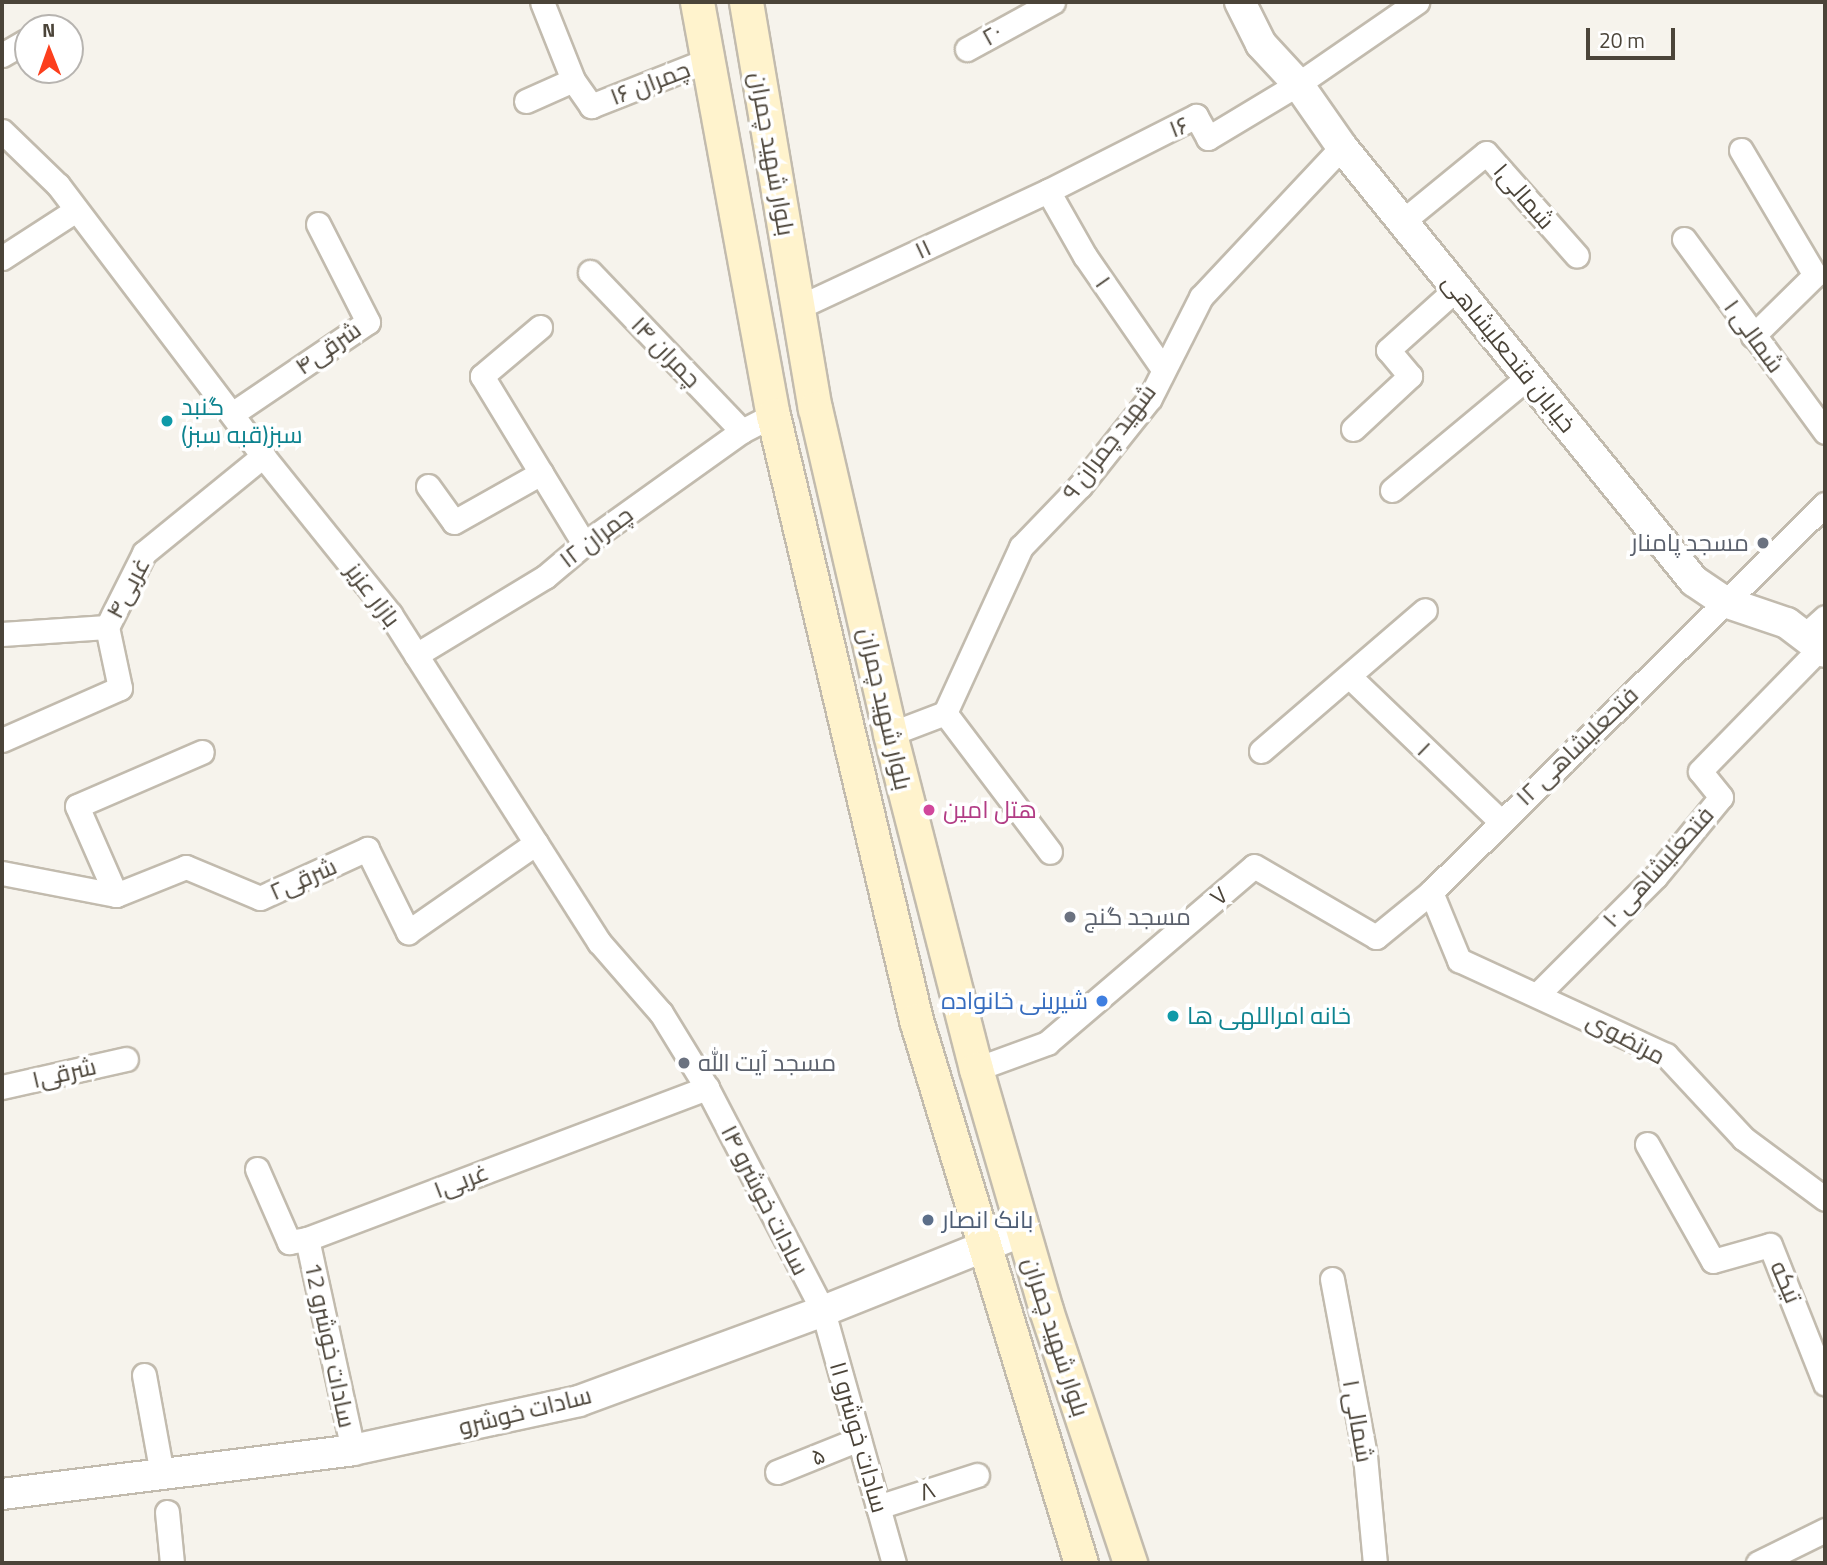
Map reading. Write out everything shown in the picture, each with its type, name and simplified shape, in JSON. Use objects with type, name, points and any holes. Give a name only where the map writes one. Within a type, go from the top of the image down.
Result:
[{"type":"main road","name":"بلوار شهید چمران","points":[[697,2],[773,415],[916,1020],[1081,1563]]},
{"type":"main road","name":"بلوار شهید چمران","points":[[746,2],[815,408],[890,734],[976,1069],[1023,1231],[1130,1563]]},
{"type":"main road","points":[[773,415],[815,408]]},
{"type":"street","points":[[526,101],[573,80],[542,2]]},
{"type":"street","name":"۲۰","points":[[967,49],[1053,2]]},
{"type":"street","name":"خیابان فتحعلیشاهی","points":[[1240,2],[1261,44],[1298,84],[1342,147],[1694,581],[1725,602],[1787,623],[1819,638]]},
{"type":"street","points":[[1298,84],[1417,2]]},
{"type":"street","name":"چمران ۱۶","points":[[573,80],[591,106],[708,60]]},
{"type":"street","name":"۱۶","points":[[1048,191],[1196,116],[1208,138],[1298,84]]},
{"type":"street","name":"بازار عزیز","points":[[2,131],[58,185],[263,456],[390,614],[599,942],[661,1013],[707,1088]]},
{"type":"street","name":"شهید چمران ۹","points":[[945,713],[1021,547],[1080,486],[1150,398],[1201,297],[1342,147]]},
{"type":"street","points":[[1741,150],[1815,275],[1753,335]]},
{"type":"street","name":"شمالی۱","points":[[1403,221],[1486,153],[1577,256]]},
{"type":"street","name":"۱۱","points":[[799,306],[1048,191]]},
{"type":"street","name":"۱","points":[[1048,191],[1085,256],[1163,369]]},
{"type":"street","points":[[2,258],[76,210]]},
{"type":"street","name":"شرقی۴","points":[[232,414],[368,322],[318,223]]},
{"type":"street","name":"۱ شمالی","points":[[1684,239],[1825,432]]},
{"type":"street","name":"چمران ۱۴","points":[[590,272],[742,431]]},
{"type":"street","points":[[1353,429],[1410,376],[1388,350],[1457,288]]},
{"type":"street","points":[[540,327],[482,376],[584,544]]},
{"type":"street","points":[[1391,490],[1528,377]]},
{"type":"street","name":"چمران ۱۲","points":[[416,655],[545,577],[584,544],[742,431],[773,415]]},
{"type":"street","name":"غربی۴","points":[[2,634],[107,627],[144,553],[263,456]]},
{"type":"street","points":[[428,486],[454,522],[541,472]]},
{"type":"street","name":"فتحعلیشاهی ۱۲","points":[[1431,892],[1500,821],[1825,504]]},
{"type":"street","points":[[1261,751],[1425,610]]},
{"type":"street","points":[[2,740],[120,688],[107,627]]},
{"type":"street","name":"فتحعلیشاهی ۱۰","points":[[1539,993],[1657,876],[1721,797],[1700,771],[1819,638]]},
{"type":"street","name":"۱","points":[[1349,677],[1500,821]]},
{"type":"street","points":[[890,734],[945,713],[1050,852]]},
{"type":"street","points":[[116,895],[77,806],[202,752]]},
{"type":"street","name":"شرقی۲","points":[[116,895],[186,867],[260,898],[367,849],[408,932],[536,843]]},
{"type":"street","name":"۷","points":[[976,1069],[1047,1043],[1254,866],[1376,937],[1431,892]]},
{"type":"street","points":[[2,873],[116,895]]},
{"type":"street","name":"مرتضوی","points":[[1431,892],[1459,960],[1539,993],[1666,1055],[1743,1138],[1825,1199]]},
{"type":"street","name":"شرقی۱","points":[[2,1087],[126,1059]]},
{"type":"street","name":"غربی۱","points":[[307,1239],[707,1088]]},
{"type":"street","name":"سادات خوشرو ۱۴","points":[[707,1088],[823,1311]]},
{"type":"street","name":"تیکه","points":[[1647,1144],[1713,1261],[1770,1245],[1825,1383]]},
{"type":"street","points":[[257,1169],[289,1242],[307,1239]]},
{"type":"street","name":"سادات خوشرو","points":[[2,1494],[353,1450],[579,1401],[823,1311],[1023,1231]]},
{"type":"street","name":"سادات خوشرو 12","points":[[307,1239],[353,1450]]},
{"type":"street","name":"شمالی ۱","points":[[1332,1279],[1365,1456],[1376,1563]]},
{"type":"street","name":"سادات خوشرو ۱۱","points":[[823,1311],[894,1563]]},
{"type":"street","points":[[144,1375],[162,1474]]},
{"type":"street","name":"۵","points":[[777,1472],[859,1439]]},
{"type":"street","name":"۸","points":[[878,1507],[977,1475]]},
{"type":"street","points":[[167,1512],[172,1563]]},
{"type":"street","points":[[1758,1563],[1825,1530]]},
{"type":"place","name":"گنبد سبز(قبه سبز)","points":[[167,421]]},
{"type":"place","name":"مسجد پامنار","points":[[1763,543]]},
{"type":"place","name":"هتل امین","points":[[929,810]]},
{"type":"place","name":"مسجد گنج","points":[[1070,917]]},
{"type":"place","name":"شیرینی خانواده","points":[[1102,1001]]},
{"type":"place","name":"خانه امراللهی ها","points":[[1173,1016]]},
{"type":"place","name":"مسجد آیت الله","points":[[684,1063]]},
{"type":"place","name":"بانک انصار","points":[[928,1220]]}]
